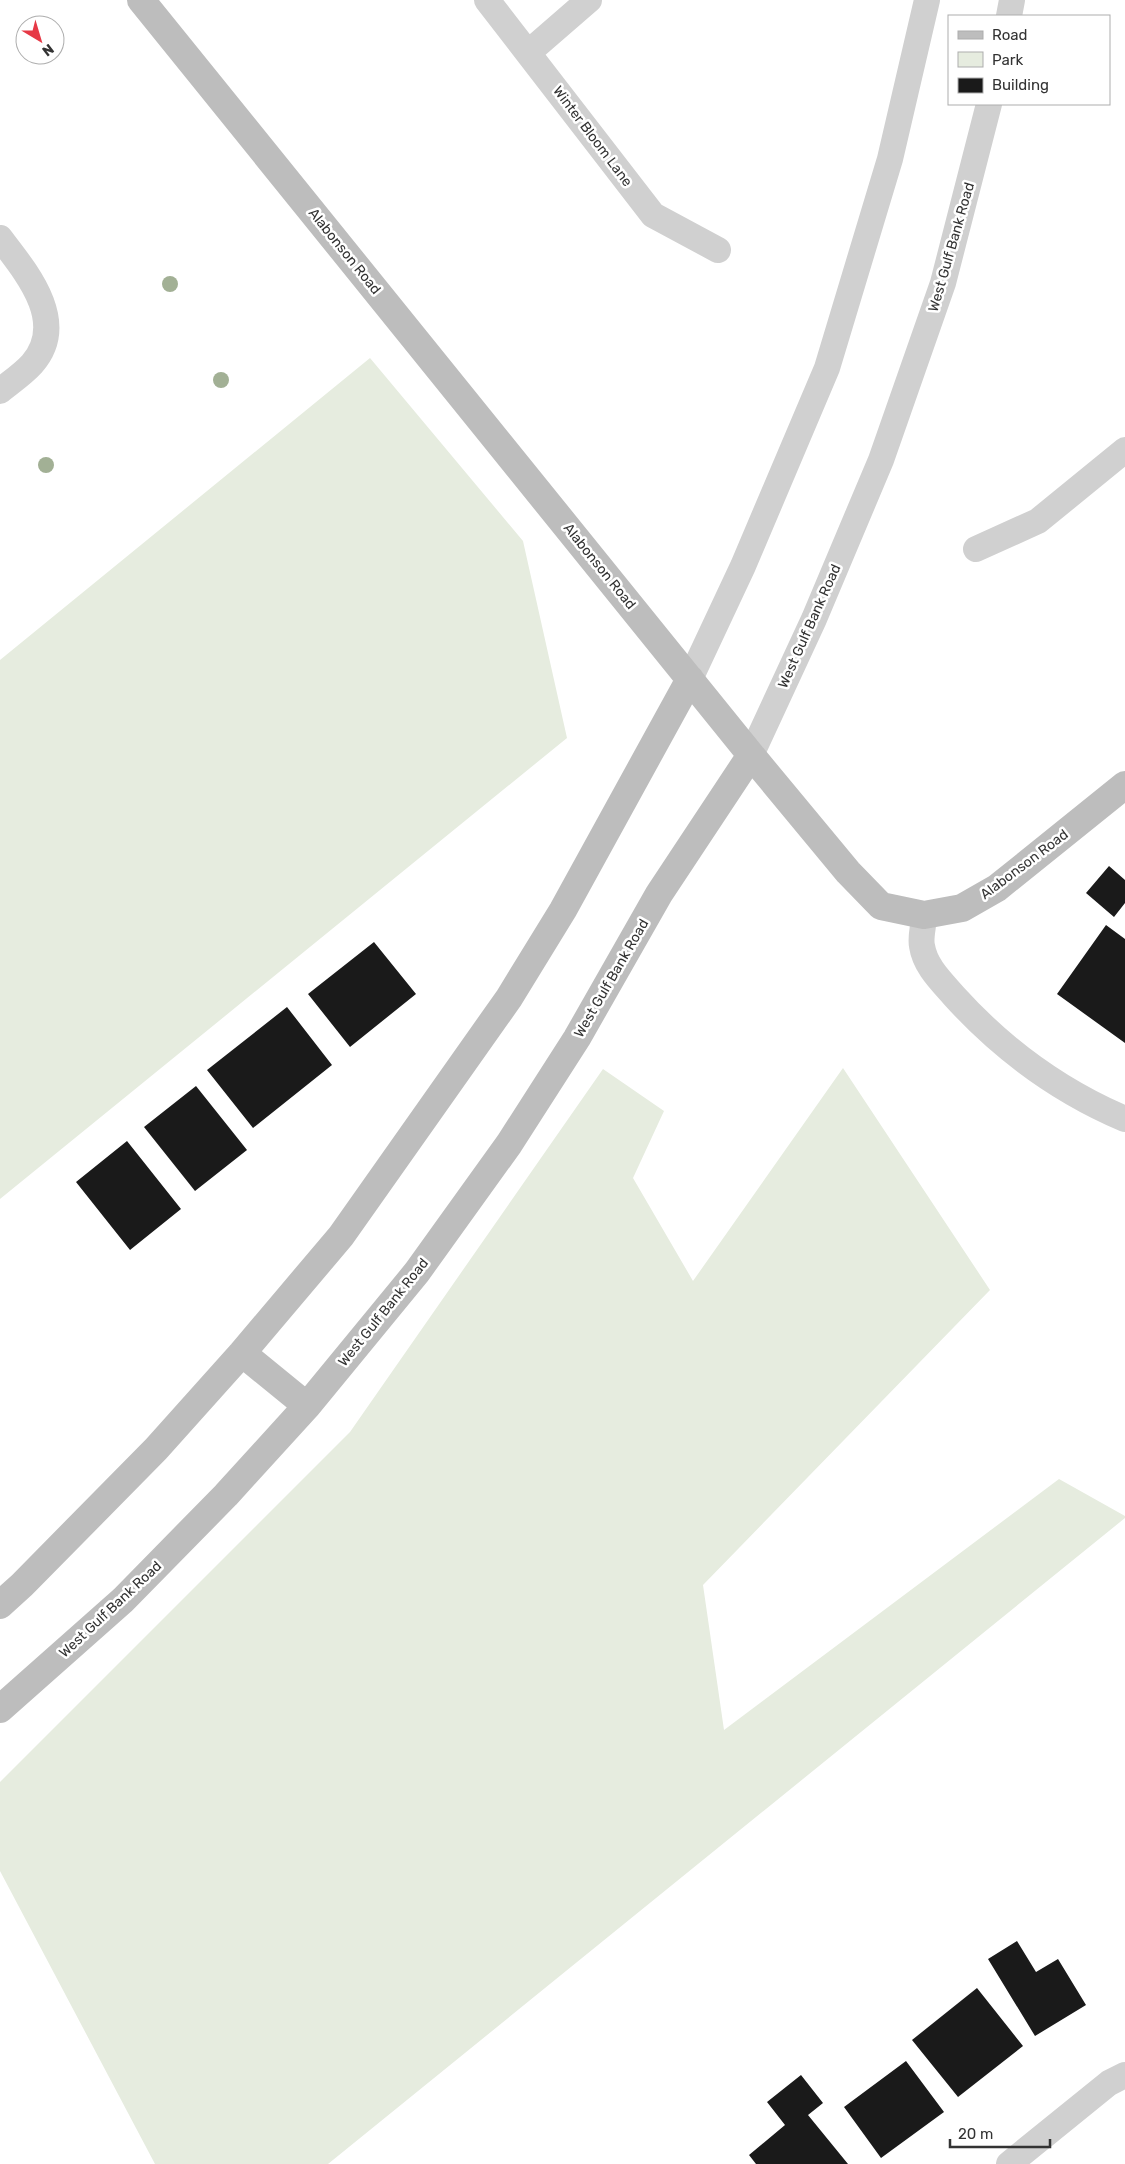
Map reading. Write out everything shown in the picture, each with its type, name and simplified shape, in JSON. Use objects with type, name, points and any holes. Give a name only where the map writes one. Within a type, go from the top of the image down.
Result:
[{"type":"street","name":"Alabonson Road","points":[[142,0],[751,755],[848,872],[881,906],[924,915],[962,908],[997,888],[1125,786]]},
{"type":"street","name":"Winter Bloom Lane","points":[[487,0],[653,215],[718,250]]},
{"type":"street","points":[[529,52],[589,0]]},
{"type":"street","points":[[0,1605],[156,1449],[242,1353],[341,1236],[509,998],[563,910],[690,678],[743,566],[827,368],[890,159],[927,0]]},
{"type":"street","points":[[1009,15],[1012,0]]},
{"type":"street","name":"West Gulf Bank Road","points":[[0,1709],[123,1600],[226,1495],[307,1406],[417,1272],[509,1144],[577,1038],[659,894],[751,755],[814,619],[881,460],[943,282],[989,105]]},
{"type":"street","points":[[0,238],[30,276],[39,294],[45,313],[45,331],[42,347],[33,363],[0,391]]},
{"type":"street","points":[[976,549],[1038,521],[1125,450]]},
{"type":"street","points":[[924,915],[922,945],[931,969],[974,1018],[1020,1058],[1066,1090],[1125,1119]]},
{"type":"street","points":[[242,1353],[307,1406]]},
{"type":"street","points":[[1009,2164],[1109,2083],[1125,2075]]},
{"type":"green space","points":[[370,358],[523,541],[567,738],[0,1199],[0,660]]},
{"type":"green space","points":[[843,1068],[990,1290],[703,1585],[724,1730],[1059,1479],[1125,1516],[1125,1518],[328,2164],[155,2164],[0,1871],[0,1782],[350,1432],[603,1069],[664,1111],[633,1178],[693,1281]]},
{"type":"building","points":[[1109,866],[1125,880],[1125,903],[1114,917],[1086,893]]},
{"type":"building","points":[[1106,925],[1125,939],[1125,1043],[1057,994]]},
{"type":"building","points":[[374,942],[416,994],[350,1047],[308,994]]},
{"type":"building","points":[[287,1007],[332,1065],[253,1128],[207,1070]]},
{"type":"building","points":[[196,1086],[247,1150],[195,1191],[144,1127]]},
{"type":"building","points":[[127,1141],[181,1209],[130,1250],[76,1182]]},
{"type":"building","points":[[1017,1941],[1036,1972],[1058,1959],[1086,2005],[1035,2036],[988,1959]]},
{"type":"building","points":[[977,1988],[1023,2046],[958,2097],[912,2040]]},
{"type":"building","points":[[906,2061],[944,2112],[881,2158],[844,2107]]},
{"type":"building","points":[[801,2075],[823,2103],[808,2115],[848,2164],[756,2164],[749,2155],[785,2125],[767,2102]]}]
